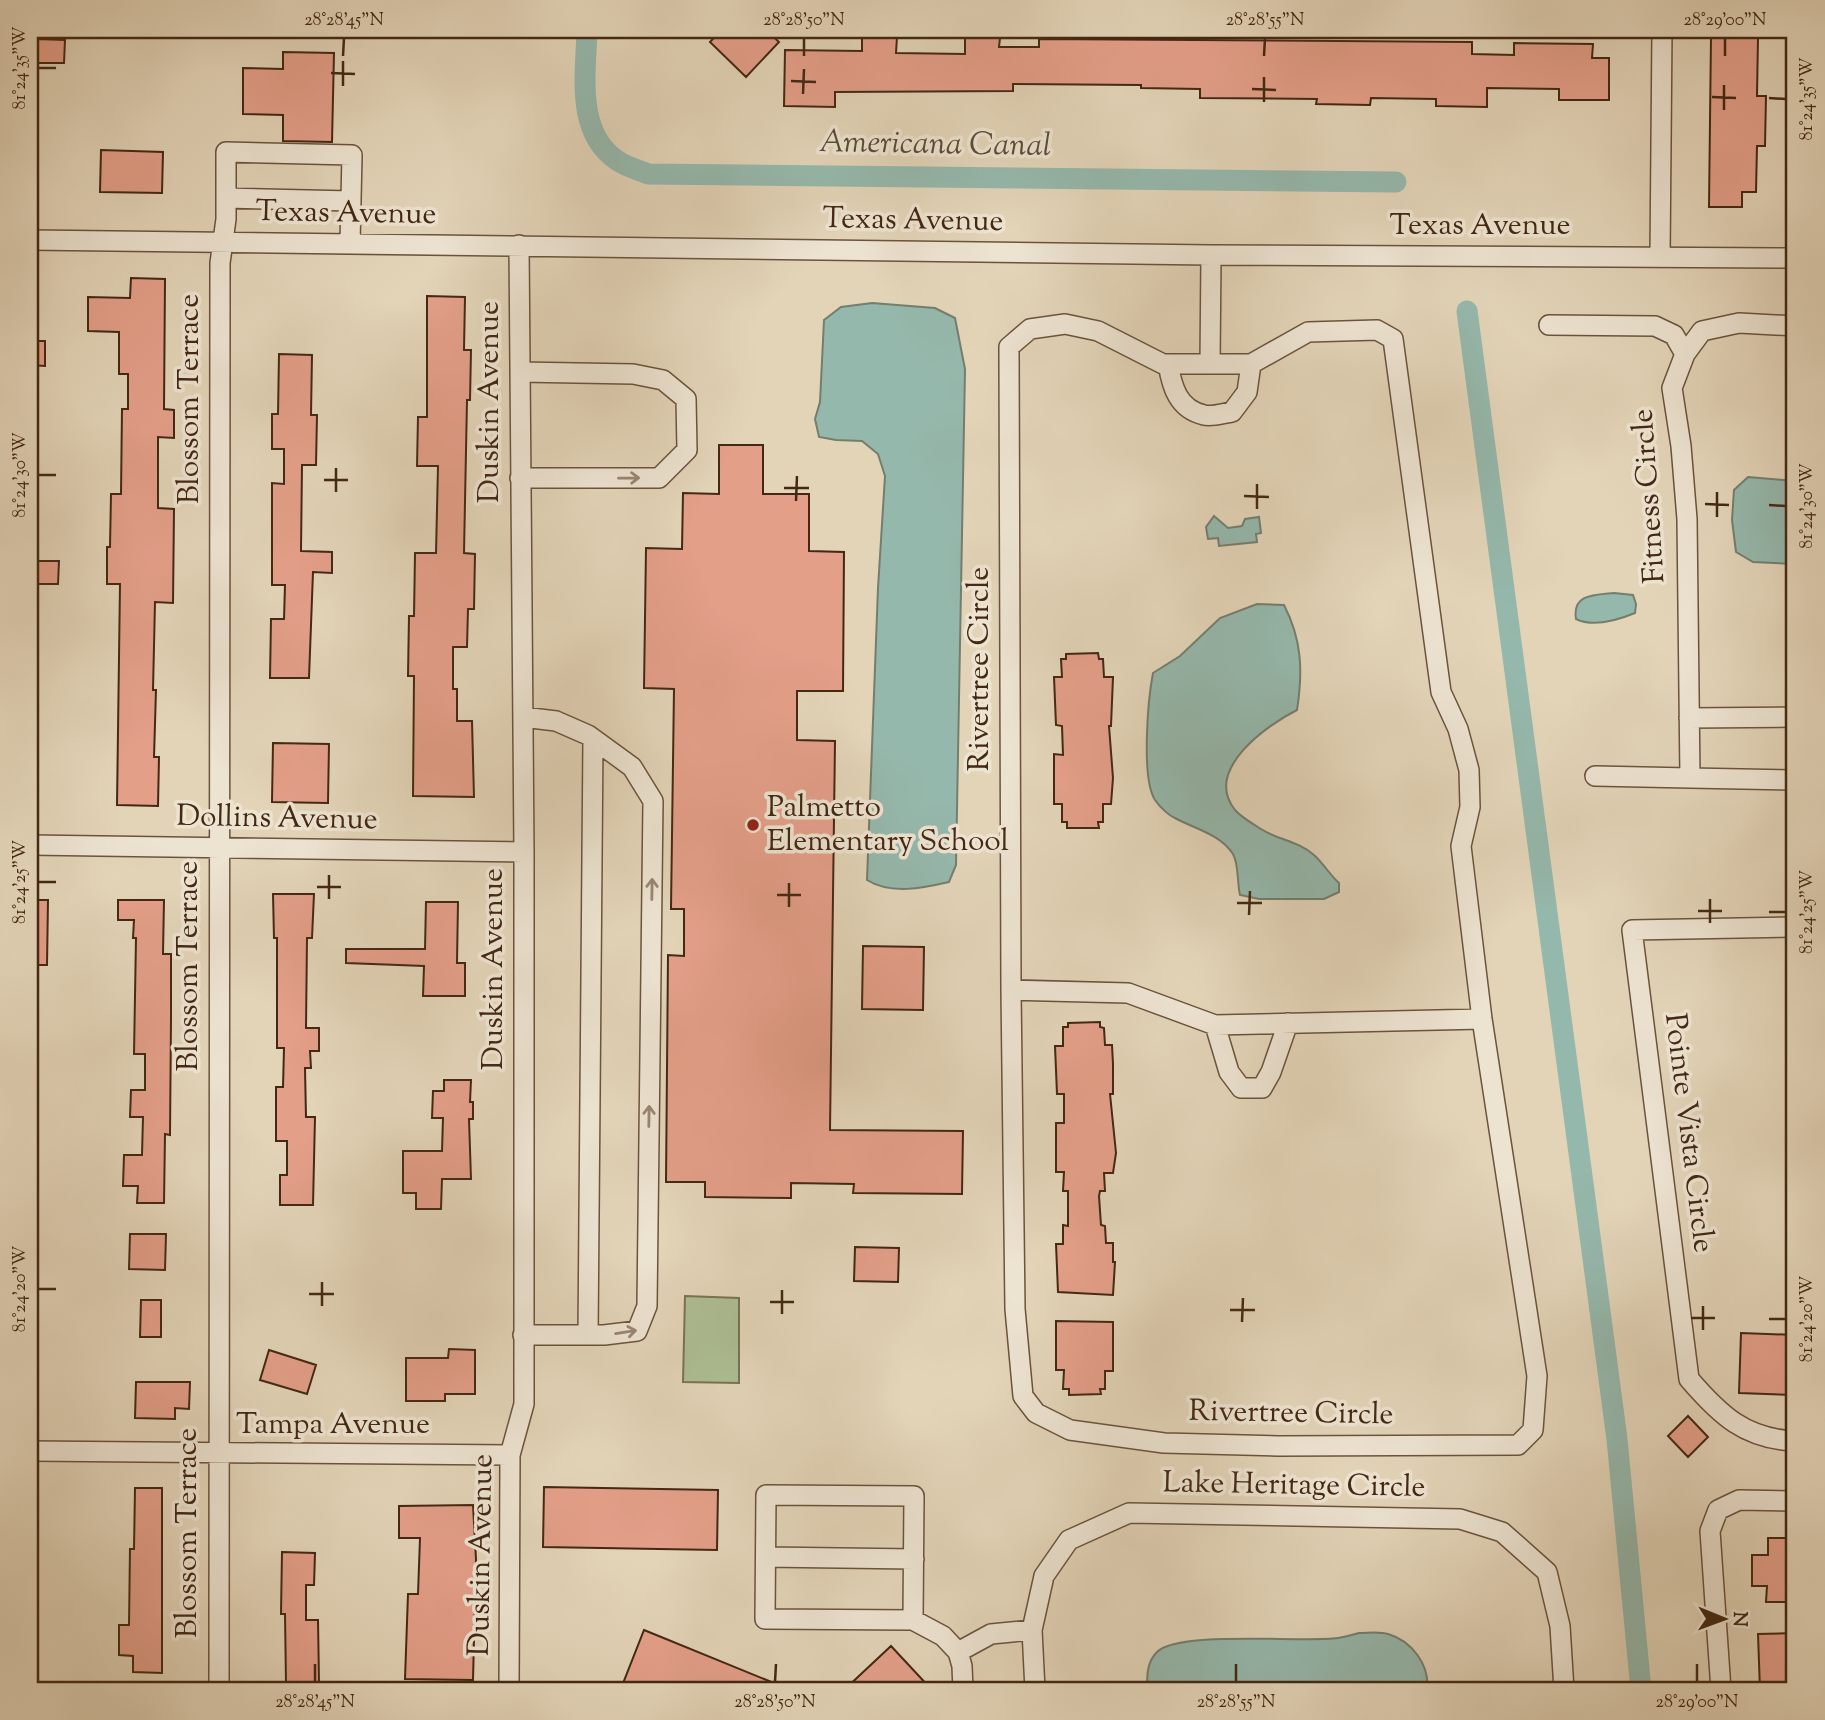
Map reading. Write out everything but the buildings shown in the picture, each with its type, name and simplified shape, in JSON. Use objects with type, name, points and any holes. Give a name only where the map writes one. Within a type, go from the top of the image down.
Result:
[{"type":"street","points":[[1660,256],[1662,30]]},
{"type":"street","name":"Blossom Terrace","points":[[219,1690],[220,263],[224,242],[226,152],[352,155],[351,201]]},
{"type":"street","points":[[226,198],[351,201],[350,243]]},
{"type":"street","name":"Texas Avenue","points":[[30,240],[1795,258]]},
{"type":"street","name":"Duskin Avenue","points":[[509,1690],[510,1455],[524,1404],[524,852],[519,245]]},
{"type":"street","points":[[1210,364],[1211,254]]},
{"type":"street","name":"Fitness Circle","points":[[1690,778],[1687,519],[1681,446],[1672,388],[1685,354],[1702,331],[1739,323],[1795,326]]},
{"type":"street","name":"Rivertree Circle","points":[[1065,324],[1098,331],[1163,364],[1210,364],[1251,364],[1308,332],[1377,330],[1393,339],[1441,692],[1458,729],[1469,770],[1470,807],[1461,846],[1482,1019],[1537,1376],[1533,1430],[1518,1445],[1278,1446],[1164,1443],[1070,1430],[1036,1413],[1023,1396],[1015,1309],[1011,990],[1010,347],[1030,329],[1065,324]]},
{"type":"street","points":[[1549,325],[1655,326],[1674,335],[1685,354]]},
{"type":"street","points":[[1168,365],[1172,390],[1184,405],[1205,416],[1231,412],[1247,392],[1251,364]]},
{"type":"street","points":[[520,372],[633,374],[663,380],[686,399],[687,450],[659,478],[520,478]]},
{"type":"street","points":[[523,716],[556,721],[593,738],[632,767],[653,801],[647,1306],[637,1331],[588,1335],[523,1335]]},
{"type":"street","points":[[1689,718],[1795,717]]},
{"type":"street","points":[[588,1335],[593,738]]},
{"type":"street","points":[[1595,776],[1795,780]]},
{"type":"street","name":"Dollins Avenue","points":[[30,845],[524,852]]},
{"type":"street","name":"Pointe Vista Circle","points":[[1795,927],[1632,930],[1689,1379],[1712,1404],[1744,1430],[1795,1441]]},
{"type":"street","points":[[1011,990],[1128,993],[1215,1025],[1482,1019]]},
{"type":"street","points":[[1215,1025],[1229,1072],[1241,1088],[1262,1088],[1271,1072],[1288,1023]]},
{"type":"street","name":"Tampa Avenue","points":[[30,1451],[510,1455]]},
{"type":"street","points":[[913,1619],[914,1496],[766,1495],[765,1619],[913,1619],[943,1636],[958,1652],[962,1666],[963,1690]]},
{"type":"street","points":[[1721,1690],[1710,1531],[1718,1510],[1739,1500],[1795,1501]]},
{"type":"street","name":"Lake Heritage Circle","points":[[1035,1690],[1032,1629],[1044,1576],[1069,1540],[1129,1513],[1460,1520],[1502,1532],[1547,1572],[1560,1626],[1564,1690]]},
{"type":"street","points":[[766,1557],[914,1559]]},
{"type":"street","points":[[958,1652],[991,1634],[1032,1629]]},
{"type":"green space","points":[[685,1296],[739,1298],[739,1383],[683,1382]]},
{"type":"water","points":[[872,303],[935,308],[955,318],[965,369],[956,865],[949,882],[907,889],[876,885],[867,880],[885,476],[878,454],[862,441],[819,437],[815,419],[820,402],[824,320],[841,307]]},
{"type":"water","points":[[1748,477],[1795,481],[1795,564],[1753,562],[1736,552],[1732,520],[1734,490]]},
{"type":"water","points":[[1214,516],[1228,528],[1242,526],[1245,519],[1259,517],[1261,533],[1256,534],[1257,542],[1219,546],[1218,538],[1208,539],[1206,527]]},
{"type":"water","points":[[1614,593],[1633,595],[1635,613],[1598,623],[1576,619],[1577,605],[1581,600]]},
{"type":"water","points":[[1257,604],[1284,605],[1290,618],[1300,656],[1297,710],[1270,726],[1243,751],[1227,780],[1227,795],[1235,810],[1247,820],[1268,833],[1308,850],[1317,858],[1339,883],[1339,892],[1324,899],[1259,899],[1240,895],[1236,863],[1228,847],[1214,837],[1169,815],[1155,800],[1151,789],[1147,738],[1153,673],[1180,656],[1220,618]]},
{"type":"water","points":[[1795,1068],[1795,1158],[1787,1088]]},
{"type":"water","points":[[1359,1633],[1385,1633],[1405,1642],[1422,1663],[1426,1672],[1427,1690],[1147,1688],[1151,1660],[1157,1652],[1169,1645],[1214,1639],[1341,1638]]},
{"type":"waterway","name":"Americana Canal","points":[[587,30],[586,101],[595,135],[604,149],[618,161],[648,174],[1396,182]]},
{"type":"waterway","points":[[1467,311],[1617,1439],[1641,1690]]},
{"type":"place","name":"Palmetto Elementary School","points":[[753,825]]}]
